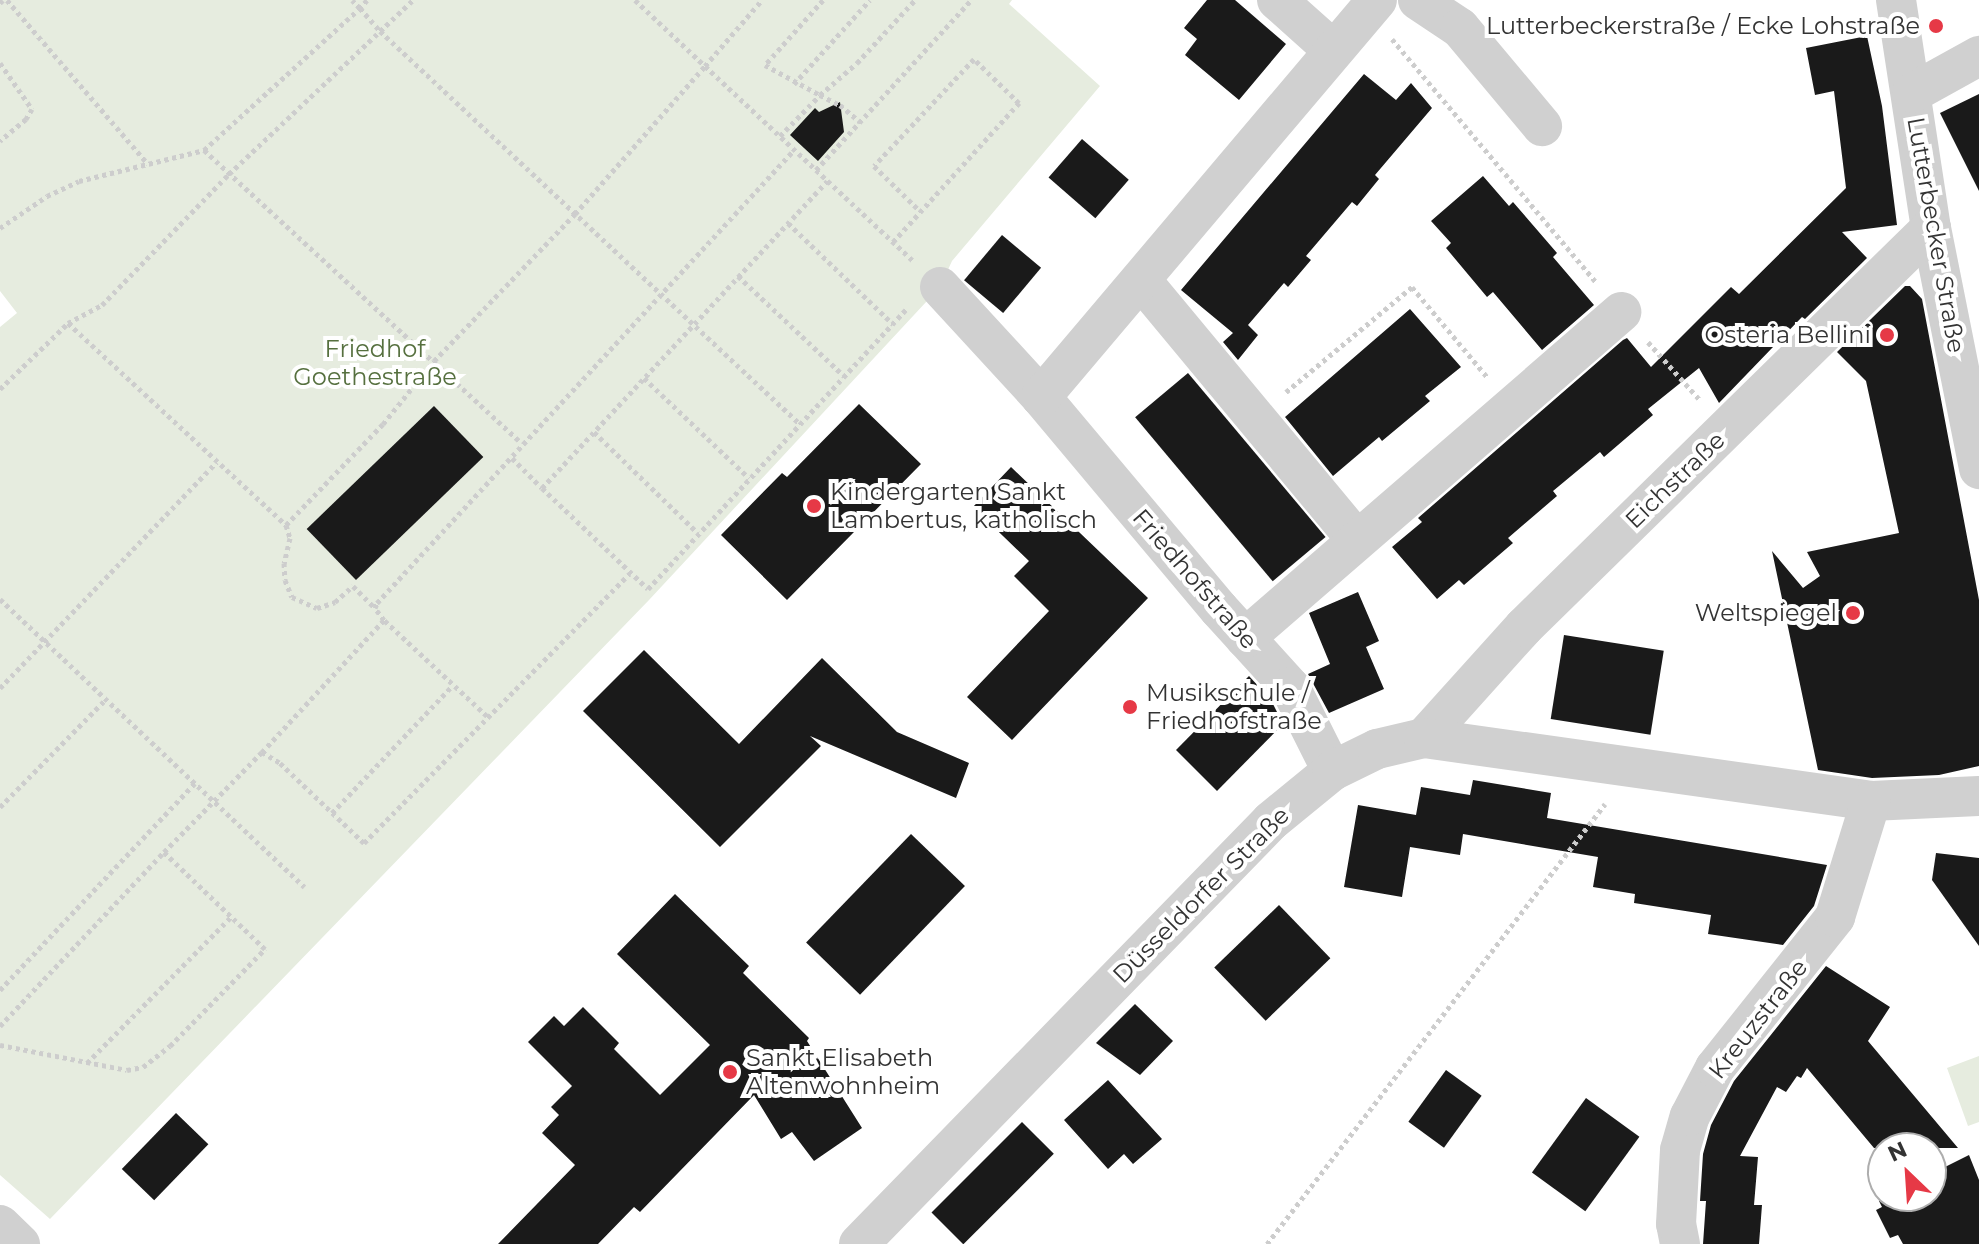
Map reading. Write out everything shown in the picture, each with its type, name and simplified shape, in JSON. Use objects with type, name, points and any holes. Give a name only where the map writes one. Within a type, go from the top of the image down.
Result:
[{"type":"street","points":[[1277,0],[1333,50]]},
{"type":"street","points":[[1418,0],[1460,28],[1542,126]]},
{"type":"street","name":"Lutterbecker Straße","points":[[1896,0],[1931,228],[1979,469]]},
{"type":"street","points":[[1041,397],[1372,6]]},
{"type":"street","points":[[1912,93],[1979,56]]},
{"type":"street","name":"Eichstraße","points":[[1424,738],[1524,627],[1728,429],[1880,275],[1921,242],[1931,228]]},
{"type":"street","points":[[1141,280],[1357,540]]},
{"type":"street","name":"Friedhofstraße","points":[[937,284],[1041,397],[1290,687],[1332,771]]},
{"type":"street","points":[[1245,638],[1621,312]]},
{"type":"street","name":"Düsseldorfer Straße","points":[[859,1244],[1271,821],[1332,771],[1377,749],[1424,738],[1871,801],[1979,796]]},
{"type":"street","name":"Kreuzstraße","points":[[1680,1244],[1676,1224],[1680,1150],[1690,1116],[1715,1068],[1824,935],[1835,917],[1871,801]]},
{"type":"street","points":[[0,1225],[20,1244]]},
{"type":"path","points":[[352,0],[380,31],[800,424]]},
{"type":"path","points":[[0,228],[47,196],[68,186],[204,150],[367,0]]},
{"type":"path","points":[[0,389],[68,323],[102,305],[229,174],[413,0]]},
{"type":"path","points":[[512,458],[648,589],[893,324],[937,284],[635,0]]},
{"type":"path","points":[[286,525],[383,424],[434,361],[575,214],[762,0]]},
{"type":"path","points":[[823,0],[765,65],[794,84],[840,105],[860,122]]},
{"type":"path","points":[[794,84],[870,0]]},
{"type":"path","points":[[4,1],[148,164]]},
{"type":"path","points":[[780,136],[857,63],[910,1]]},
{"type":"path","points":[[816,170],[967,1]]},
{"type":"path","points":[[1372,6],[1621,312],[1728,429]]},
{"type":"path","points":[[893,242],[1019,103],[974,59],[874,166],[920,211]]},
{"type":"path","points":[[0,63],[32,109],[26,119],[0,141]]},
{"type":"path","points":[[204,150],[522,443]]},
{"type":"path","points":[[375,608],[512,458],[522,443],[794,150]]},
{"type":"path","points":[[542,488],[827,181]]},
{"type":"path","points":[[788,223],[893,324]]},
{"type":"path","points":[[738,276],[844,376]]},
{"type":"path","points":[[1257,416],[1412,287],[1512,406]]},
{"type":"path","points":[[68,323],[286,525],[290,538],[284,563],[285,580],[292,597],[317,608],[335,602],[353,586],[384,620],[487,716]]},
{"type":"path","points":[[644,378],[749,478]]},
{"type":"path","points":[[594,432],[698,533]]},
{"type":"path","points":[[0,688],[217,462]]},
{"type":"path","points":[[262,752],[280,763],[364,843],[629,574]]},
{"type":"path","points":[[0,599],[305,887]]},
{"type":"path","points":[[0,1026],[384,620]]},
{"type":"path","points":[[332,813],[453,685]]},
{"type":"path","points":[[0,807],[106,699]]},
{"type":"path","points":[[1267,1244],[1632,769]]},
{"type":"path","points":[[0,990],[195,783]]},
{"type":"path","points":[[0,1045],[127,1070],[143,1067],[181,1035],[265,949],[164,852]]},
{"type":"path","points":[[87,1063],[231,917]]},
{"type":"green space","name":"Friedhof Goethestraße","points":[[0,0],[1012,0],[1009,4],[1100,86],[952,261],[940,287],[649,600],[50,1219],[0,1175],[0,327],[17,313],[0,291]]},
{"type":"green space","points":[[1979,1056],[1979,1122],[1968,1126],[1947,1068]]},
{"type":"building","points":[[1207,0],[1235,0],[1286,44],[1239,100],[1185,55],[1197,39],[1184,28]]},
{"type":"building","points":[[1867,36],[1882,106],[1897,225],[1842,232],[1867,258],[1805,319],[1802,317],[1719,403],[1699,368],[1648,409],[1653,415],[1604,457],[1600,452],[1553,491],[1557,496],[1508,538],[1513,543],[1464,585],[1459,580],[1437,599],[1392,547],[1422,522],[1418,518],[1623,340],[1627,338],[1651,367],[1731,287],[1739,294],[1846,188],[1834,91],[1815,95],[1806,48]]},
{"type":"building","points":[[1364,74],[1396,100],[1411,83],[1432,108],[1375,175],[1379,179],[1357,206],[1352,202],[1306,256],[1311,260],[1288,287],[1284,283],[1248,325],[1258,335],[1238,360],[1223,342],[1233,333],[1181,290]]},
{"type":"building","points":[[1979,94],[1979,191],[1940,113]]},
{"type":"building","points":[[840,102],[844,132],[818,161],[790,135],[815,108],[819,112]]},
{"type":"building","points":[[1082,139],[1129,180],[1095,218],[1049,177]]},
{"type":"building","points":[[1483,176],[1509,206],[1513,202],[1557,253],[1553,257],[1594,305],[1542,350],[1493,292],[1487,297],[1446,248],[1451,243],[1431,221]]},
{"type":"building","points":[[1002,235],[1041,268],[1003,313],[964,280]]},
{"type":"building","points":[[1905,286],[1910,286],[1922,299],[1979,600],[1979,766],[1939,775],[1872,778],[1818,770],[1772,551],[1803,588],[1820,576],[1807,552],[1899,533],[1866,381],[1837,352]]},
{"type":"building","points":[[1410,309],[1461,367],[1425,396],[1430,401],[1382,441],[1379,437],[1333,476],[1285,417]]},
{"type":"building","points":[[1188,373],[1326,537],[1273,581],[1135,417]]},
{"type":"building","name":"Kindergarten Sankt Lambertus, katholisch","points":[[859,404],[921,464],[787,600],[721,535],[782,473],[787,477]]},
{"type":"building","points":[[434,406],[483,457],[356,580],[307,529]]},
{"type":"building","points":[[1011,467],[1148,598],[1012,740],[967,697],[1049,611],[1014,576],[1029,561],[973,507]]},
{"type":"building","points":[[1358,592],[1379,641],[1366,647],[1384,689],[1329,713],[1308,674],[1330,664],[1309,613]]},
{"type":"building","points":[[1564,635],[1664,651],[1650,735],[1551,719]]},
{"type":"building","points":[[644,650],[739,744],[822,658],[897,732],[969,763],[956,798],[810,736],[821,746],[720,847],[583,711]]},
{"type":"building","points":[[1249,676],[1271,700],[1283,724],[1217,791],[1176,750]]},
{"type":"building","points":[[1473,780],[1551,793],[1547,818],[1827,865],[1814,906],[1783,945],[1708,934],[1711,915],[1634,903],[1635,894],[1593,887],[1598,857],[1463,834],[1460,855],[1410,847],[1402,897],[1344,887],[1358,805],[1416,815],[1421,787],[1470,795]]},
{"type":"building","points":[[911,834],[965,886],[860,995],[806,943]]},
{"type":"building","points":[[1936,853],[1979,858],[1979,946],[1932,880]]},
{"type":"building","name":"Sankt Elisabeth Altenwohnheim","points":[[675,894],[749,966],[743,973],[809,1038],[807,1041],[862,1128],[814,1161],[792,1132],[781,1139],[754,1095],[640,1212],[634,1207],[598,1244],[498,1244],[575,1165],[542,1133],[559,1115],[551,1107],[572,1086],[528,1042],[554,1016],[564,1026],[583,1007],[619,1043],[614,1049],[660,1095],[710,1045],[617,954]]},
{"type":"building","points":[[1279,905],[1330,958],[1266,1021],[1214,968]]},
{"type":"building","points":[[1826,966],[1890,1007],[1868,1041],[1945,1132],[1867,1132],[1867,1140],[1807,1068],[1786,1092],[1777,1087],[1740,1156],[1758,1157],[1754,1205],[1762,1205],[1759,1244],[1703,1244],[1706,1201],[1700,1201],[1703,1154],[1711,1125],[1734,1081]]},
{"type":"building","points":[[1135,1004],[1173,1041],[1140,1075],[1096,1043]]},
{"type":"building","points":[[1446,1070],[1482,1096],[1444,1148],[1408,1122]]},
{"type":"building","points":[[1108,1080],[1162,1139],[1133,1164],[1124,1154],[1108,1169],[1064,1120]]},
{"type":"building","points":[[1586,1098],[1639,1137],[1585,1211],[1532,1172]]},
{"type":"building","points":[[176,1113],[208,1144],[154,1200],[122,1169]]},
{"type":"building","points":[[1022,1122],[1054,1154],[964,1244],[931,1213]]},
{"type":"building","points":[[1947,1135],[1958,1148],[1947,1148]]},
{"type":"building","points":[[1969,1155],[1979,1180],[1979,1244],[1903,1244],[1898,1235],[1890,1238],[1877,1212],[1947,1212],[1947,1166]]},
{"type":"place","name":"Lutterbeckerstraße / Ecke Lohstraße","points":[[1936,26]]},
{"type":"place","name":"Osteria Bellini","points":[[1887,335]]},
{"type":"place","name":"Kindergarten Sankt Lambertus, katholisch","points":[[814,506]]},
{"type":"place","name":"Weltspiegel","points":[[1853,613]]},
{"type":"place","name":"Musikschule / Friedhofstraße","points":[[1130,707]]},
{"type":"place","name":"Sankt Elisabeth Altenwohnheim","points":[[730,1072]]}]
